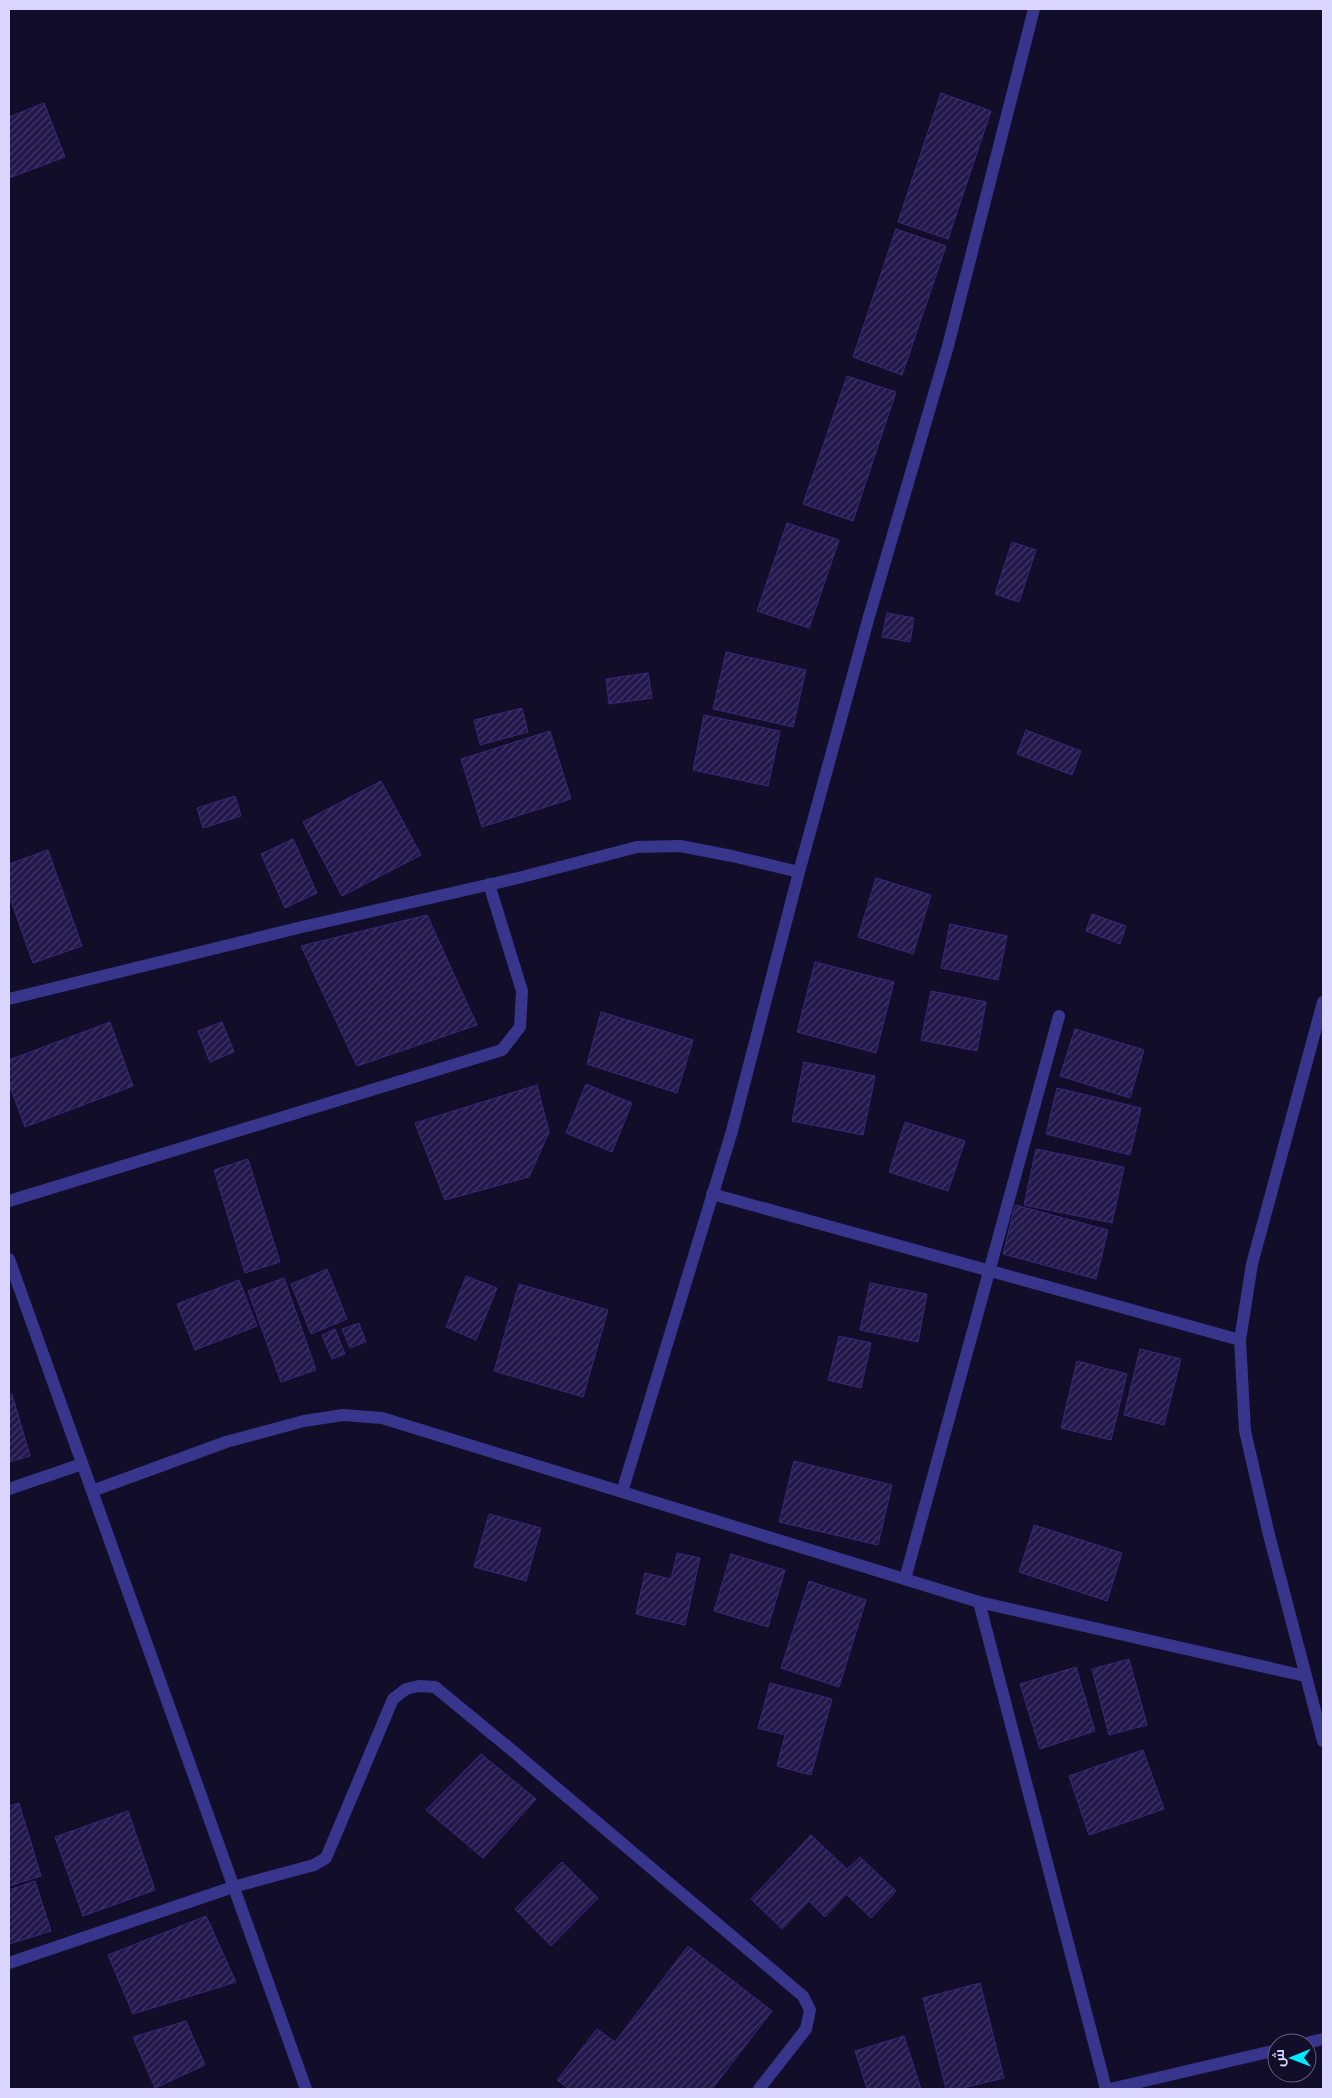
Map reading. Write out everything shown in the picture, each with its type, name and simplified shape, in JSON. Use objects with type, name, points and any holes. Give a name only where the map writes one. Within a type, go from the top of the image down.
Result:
[{"type":"street","points":[[622,1492],[732,1131],[798,872],[868,620],[948,346],[1034,9]]},
{"type":"street","points":[[9,999],[637,847],[680,846],[798,872]]},
{"type":"street","points":[[9,1201],[502,1050],[520,1027],[522,991],[489,884]]},
{"type":"street","points":[[1323,1002],[1252,1264],[1240,1340],[1245,1431],[1268,1536],[1323,1741]]},
{"type":"street","points":[[905,1579],[1059,1016]]},
{"type":"street","points":[[712,1194],[1240,1340]]},
{"type":"street","points":[[9,1259],[306,2089]]},
{"type":"street","points":[[92,1491],[226,1442],[304,1421],[343,1415],[382,1418],[979,1602],[1305,1676]]},
{"type":"street","points":[[9,1489],[82,1464]]},
{"type":"street","points":[[979,1602],[1106,2089]]},
{"type":"street","points":[[9,1963],[234,1887],[314,1865],[326,1858],[393,1699],[406,1689],[419,1686],[435,1687],[804,1996],[810,2010],[806,2029],[759,2089]]},
{"type":"street","points":[[1110,2089],[1267,2052]]},
{"type":"building","points":[[941,93],[991,111],[948,239],[898,222]]},
{"type":"building","points":[[44,103],[65,157],[9,178],[9,117]]},
{"type":"building","points":[[896,229],[946,246],[902,375],[853,357]]},
{"type":"building","points":[[847,376],[896,392],[853,521],[803,504]]},
{"type":"building","points":[[787,523],[839,540],[809,628],[757,611]]},
{"type":"building","points":[[1012,542],[1036,550],[1019,602],[995,594]]},
{"type":"building","points":[[887,613],[914,618],[910,642],[882,637]]},
{"type":"building","points":[[726,652],[806,670],[793,727],[713,709]]},
{"type":"building","points":[[648,673],[652,698],[609,704],[606,679]]},
{"type":"building","points":[[522,708],[528,732],[480,745],[474,720]]},
{"type":"building","points":[[704,715],[780,731],[768,786],[693,770]]},
{"type":"building","points":[[1026,730],[1081,751],[1072,775],[1017,754]]},
{"type":"building","points":[[550,731],[571,799],[482,827],[461,759]]},
{"type":"building","points":[[381,781],[421,855],[342,896],[303,822]]},
{"type":"building","points":[[235,796],[241,816],[203,828],[197,808]]},
{"type":"building","points":[[293,839],[317,893],[285,908],[261,854]]},
{"type":"building","points":[[48,850],[82,946],[33,963],[9,895],[9,864]]},
{"type":"building","points":[[876,878],[931,895],[913,954],[858,937]]},
{"type":"building","points":[[1092,914],[1126,926],[1120,944],[1086,931]]},
{"type":"building","points":[[427,915],[477,1025],[357,1066],[301,946]]},
{"type":"building","points":[[950,924],[1007,936],[998,980],[941,968]]},
{"type":"building","points":[[815,962],[894,982],[876,1053],[797,1032]]},
{"type":"building","points":[[931,991],[986,1002],[977,1051],[921,1040]]},
{"type":"building","points":[[601,1012],[693,1040],[677,1093],[587,1064]]},
{"type":"building","points":[[110,1022],[133,1086],[25,1127],[9,1084],[9,1060]]},
{"type":"building","points":[[222,1022],[234,1052],[210,1062],[198,1031]]},
{"type":"building","points":[[1075,1029],[1144,1050],[1130,1098],[1060,1076]]},
{"type":"building","points":[[804,1062],[875,1076],[863,1135],[792,1121]]},
{"type":"building","points":[[586,1084],[632,1103],[612,1152],[566,1133]]},
{"type":"building","points":[[537,1085],[549,1132],[529,1177],[445,1200],[415,1123]]},
{"type":"building","points":[[1057,1088],[1141,1108],[1130,1155],[1046,1134]]},
{"type":"building","points":[[905,1122],[965,1141],[948,1191],[889,1172]]},
{"type":"building","points":[[1036,1149],[1124,1167],[1112,1223],[1024,1205]]},
{"type":"building","points":[[248,1159],[280,1262],[245,1273],[214,1170]]},
{"type":"building","points":[[1015,1205],[1108,1230],[1096,1279],[1003,1254]]},
{"type":"building","points":[[327,1269],[347,1319],[311,1334],[291,1284]]},
{"type":"building","points":[[466,1276],[497,1288],[476,1340],[446,1327]]},
{"type":"building","points":[[284,1278],[316,1370],[281,1382],[248,1291]]},
{"type":"building","points":[[239,1280],[257,1326],[195,1350],[177,1304]]},
{"type":"building","points":[[870,1283],[927,1294],[918,1342],[860,1330]]},
{"type":"building","points":[[519,1284],[608,1310],[583,1397],[494,1371]]},
{"type":"building","points":[[359,1323],[366,1342],[350,1348],[342,1329]]},
{"type":"building","points":[[335,1329],[345,1354],[332,1359],[322,1335]]},
{"type":"building","points":[[839,1336],[871,1343],[861,1388],[828,1380]]},
{"type":"building","points":[[1140,1349],[1181,1359],[1164,1425],[1124,1415]]},
{"type":"building","points":[[1077,1361],[1127,1374],[1111,1440],[1061,1428]]},
{"type":"building","points":[[12,1394],[30,1456],[9,1462],[9,1395]]},
{"type":"building","points":[[794,1461],[892,1485],[878,1545],[779,1522]]},
{"type":"building","points":[[489,1514],[541,1528],[526,1581],[474,1567]]},
{"type":"building","points":[[1034,1525],[1122,1553],[1107,1601],[1019,1572]]},
{"type":"building","points":[[677,1553],[700,1558],[685,1625],[636,1614],[645,1573],[671,1579]]},
{"type":"building","points":[[731,1554],[785,1570],[768,1627],[714,1611]]},
{"type":"building","points":[[809,1581],[866,1600],[839,1687],[781,1668]]},
{"type":"building","points":[[1129,1659],[1147,1725],[1109,1735],[1092,1669]]},
{"type":"building","points":[[1076,1667],[1095,1731],[1040,1749],[1020,1684]]},
{"type":"building","points":[[770,1683],[832,1699],[811,1775],[777,1766],[785,1735],[758,1728]]},
{"type":"building","points":[[1143,1750],[1164,1809],[1089,1835],[1069,1776]]},
{"type":"building","points":[[481,1754],[536,1799],[483,1858],[426,1810]]},
{"type":"building","points":[[19,1803],[41,1876],[9,1886],[9,1806]]},
{"type":"building","points":[[128,1811],[155,1890],[83,1916],[55,1837]]},
{"type":"building","points":[[811,1835],[847,1869],[860,1857],[896,1891],[871,1918],[846,1894],[825,1917],[809,1901],[782,1929],[751,1899]]},
{"type":"building","points":[[562,1862],[598,1898],[551,1946],[515,1909]]},
{"type":"building","points":[[35,1881],[51,1931],[9,1944],[9,1890]]},
{"type":"building","points":[[206,1916],[236,1982],[133,2014],[108,1955]]},
{"type":"building","points":[[688,1946],[772,2011],[712,2089],[569,2089],[557,2080],[597,2029],[615,2042]]},
{"type":"building","points":[[980,1983],[1004,2078],[959,2089],[946,2089],[923,1998]]},
{"type":"building","points":[[186,2021],[205,2065],[155,2088],[133,2037]]},
{"type":"building","points":[[904,2036],[921,2089],[867,2089],[855,2051]]}]
